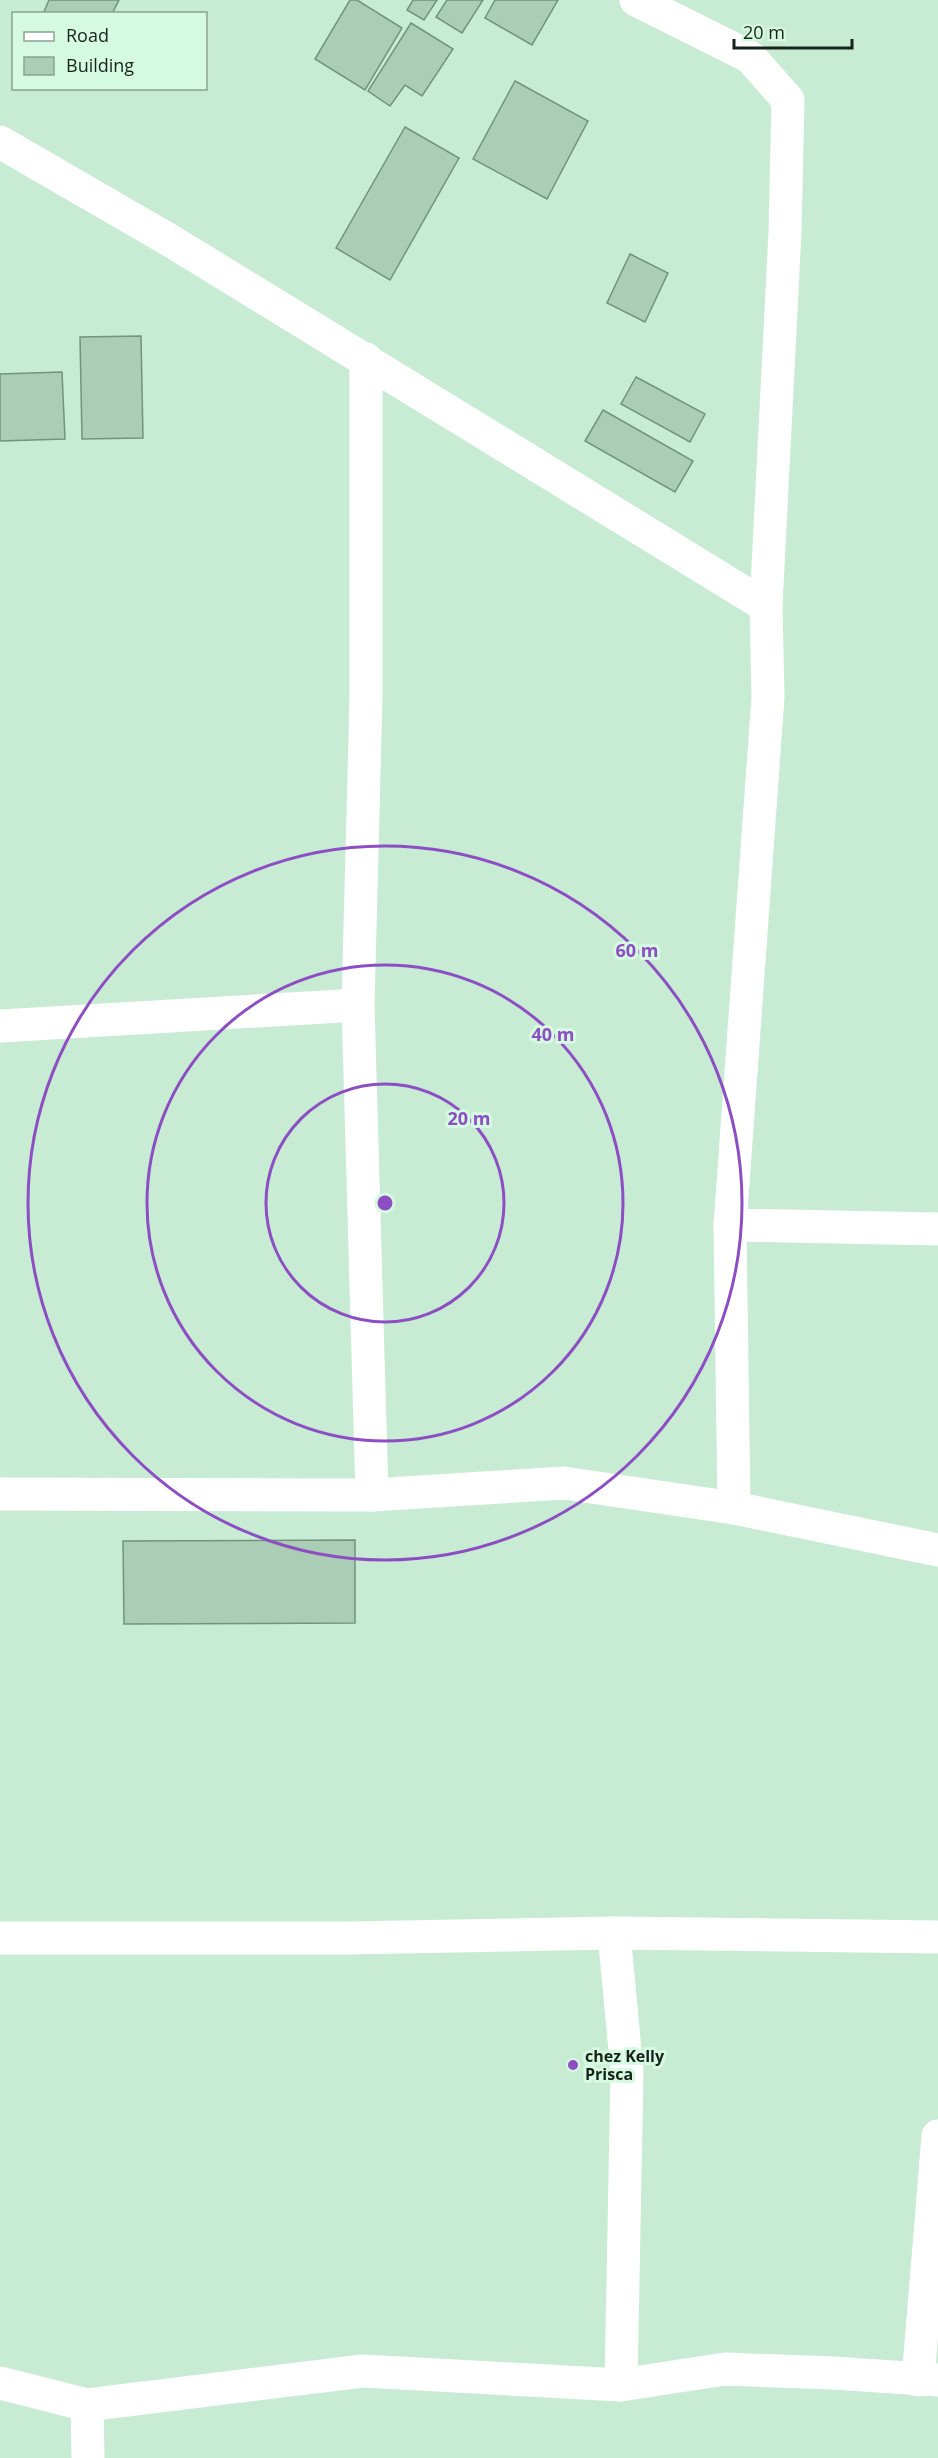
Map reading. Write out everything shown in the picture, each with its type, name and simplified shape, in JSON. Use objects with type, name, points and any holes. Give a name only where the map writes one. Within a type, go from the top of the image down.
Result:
[{"type":"street","points":[[636,0],[750,57],[788,100],[785,232],[766,606],[768,697],[730,1225],[734,1508]]},
{"type":"street","points":[[0,142],[171,241],[366,359],[766,606]]},
{"type":"street","points":[[366,359],[366,697],[358,1005],[372,1495]]},
{"type":"street","points":[[0,1026],[358,1005]]},
{"type":"street","points":[[730,1225],[938,1229]]},
{"type":"street","points":[[0,1494],[372,1495],[564,1483],[734,1508],[938,1550]]},
{"type":"street","points":[[0,1938],[348,1938],[614,1933],[938,1937]]},
{"type":"street","points":[[614,1933],[627,2071],[621,2385]]},
{"type":"street","points":[[0,2383],[87,2405],[363,2371],[621,2385],[725,2369],[833,2373],[928,2380],[938,2136]]},
{"type":"street","points":[[87,2405],[88,2458]]},
{"type":"building","points":[[49,0],[119,0],[113,12],[44,12]]},
{"type":"building","points":[[350,0],[357,0],[402,28],[365,90],[315,59]]},
{"type":"building","points":[[413,0],[437,0],[424,20],[407,10]]},
{"type":"building","points":[[447,0],[483,0],[462,33],[436,17]]},
{"type":"building","points":[[495,0],[558,0],[532,45],[485,18]]},
{"type":"building","points":[[411,23],[453,49],[422,96],[405,85],[390,106],[368,91]]},
{"type":"building","points":[[515,81],[588,121],[547,199],[473,159]]},
{"type":"building","points":[[405,127],[459,158],[390,280],[336,248]]},
{"type":"building","points":[[630,254],[668,273],[645,322],[607,303]]},
{"type":"building","points":[[141,336],[143,438],[82,439],[80,337]]},
{"type":"building","points":[[62,372],[65,439],[0,441],[0,374]]},
{"type":"building","points":[[636,377],[705,414],[690,442],[621,404]]},
{"type":"building","points":[[603,410],[693,461],[675,492],[585,441]]},
{"type":"building","points":[[355,1540],[355,1623],[124,1624],[123,1541]]},
{"type":"place","name":"chez Kelly Prisca","points":[[573,2065]]}]
